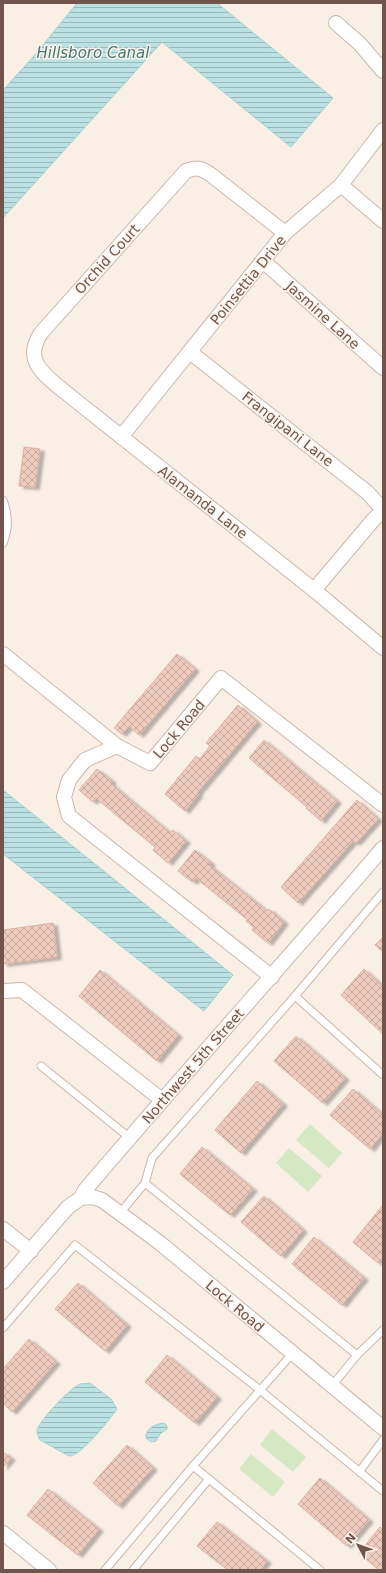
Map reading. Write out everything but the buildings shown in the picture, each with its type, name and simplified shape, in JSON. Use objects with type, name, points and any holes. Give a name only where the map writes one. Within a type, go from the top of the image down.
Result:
[{"type":"street","points":[[336,23],[360,44],[383,72]]},
{"type":"street","name":"Poinsettia Drive","points":[[121,437],[285,233],[341,185],[383,130]]},
{"type":"street","name":"Orchid Court","points":[[34,350],[36,339],[41,333],[186,171],[194,168],[202,169],[210,174],[285,233]]},
{"type":"street","points":[[341,185],[383,221]]},
{"type":"street","name":"Jasmine Lane","points":[[263,261],[383,368]]},
{"type":"street","name":"Alamanda Lane","points":[[34,350],[35,361],[42,373],[314,590],[383,648]]},
{"type":"street","name":"Frangipani Lane","points":[[190,352],[368,493],[383,511]]},
{"type":"street","points":[[314,590],[374,519],[383,511]]},
{"type":"street","points":[[3,654],[117,746],[85,760],[69,780],[64,797],[69,816],[272,977]]},
{"type":"street","name":"Lock Road","points":[[117,746],[150,763],[222,678],[383,804]]},
{"type":"street","name":"Northwest 5th Street","points":[[3,1282],[68,1207],[81,1198],[85,1190],[162,1100],[272,977],[383,848]]},
{"type":"street","points":[[3,991],[22,990],[162,1100]]},
{"type":"street","name":"Lock Road","points":[[81,1198],[96,1198],[120,1213],[160,1243],[383,1428]]},
{"type":"street","points":[[3,1229],[31,1251]]},
{"type":"street","points":[[3,1533],[49,1570]]},
{"type":"lane","points":[[3,500],[6,509],[6,535],[3,543]]},
{"type":"lane","points":[[120,1213],[146,1183],[152,1158],[295,996],[383,892]]},
{"type":"lane","points":[[295,996],[383,1075]]},
{"type":"lane","points":[[41,1066],[130,1138]]},
{"type":"lane","points":[[146,1183],[357,1355]]},
{"type":"lane","points":[[3,1328],[75,1245],[260,1390],[383,1491]]},
{"type":"lane","points":[[332,1386],[357,1355],[383,1330]]},
{"type":"lane","points":[[105,1570],[193,1466],[292,1354]]},
{"type":"lane","points":[[359,1472],[383,1440]]},
{"type":"lane","points":[[193,1466],[320,1570]]},
{"type":"lane","points":[[133,1570],[209,1479]]},
{"type":"green space","points":[[310,1124],[342,1153],[329,1168],[296,1140]]},
{"type":"green space","points":[[289,1148],[322,1176],[308,1192],[276,1163]]},
{"type":"green space","points":[[272,1429],[306,1457],[293,1472],[260,1445]]},
{"type":"green space","points":[[251,1454],[285,1482],[273,1497],[239,1469]]},
{"type":"water","name":"Hillsboro Canal","points":[[77,3],[217,3],[333,98],[291,147],[162,42],[3,218],[3,90],[34,56]]},
{"type":"water","points":[[3,790],[233,975],[204,1011],[3,854]]},
{"type":"water","points":[[90,1383],[111,1399],[117,1409],[87,1444],[74,1455],[69,1456],[40,1440],[37,1430],[50,1411],[63,1397],[80,1384]]},
{"type":"water","points":[[164,1423],[167,1426],[167,1429],[160,1434],[156,1441],[151,1442],[146,1438],[147,1432],[150,1428]]}]
